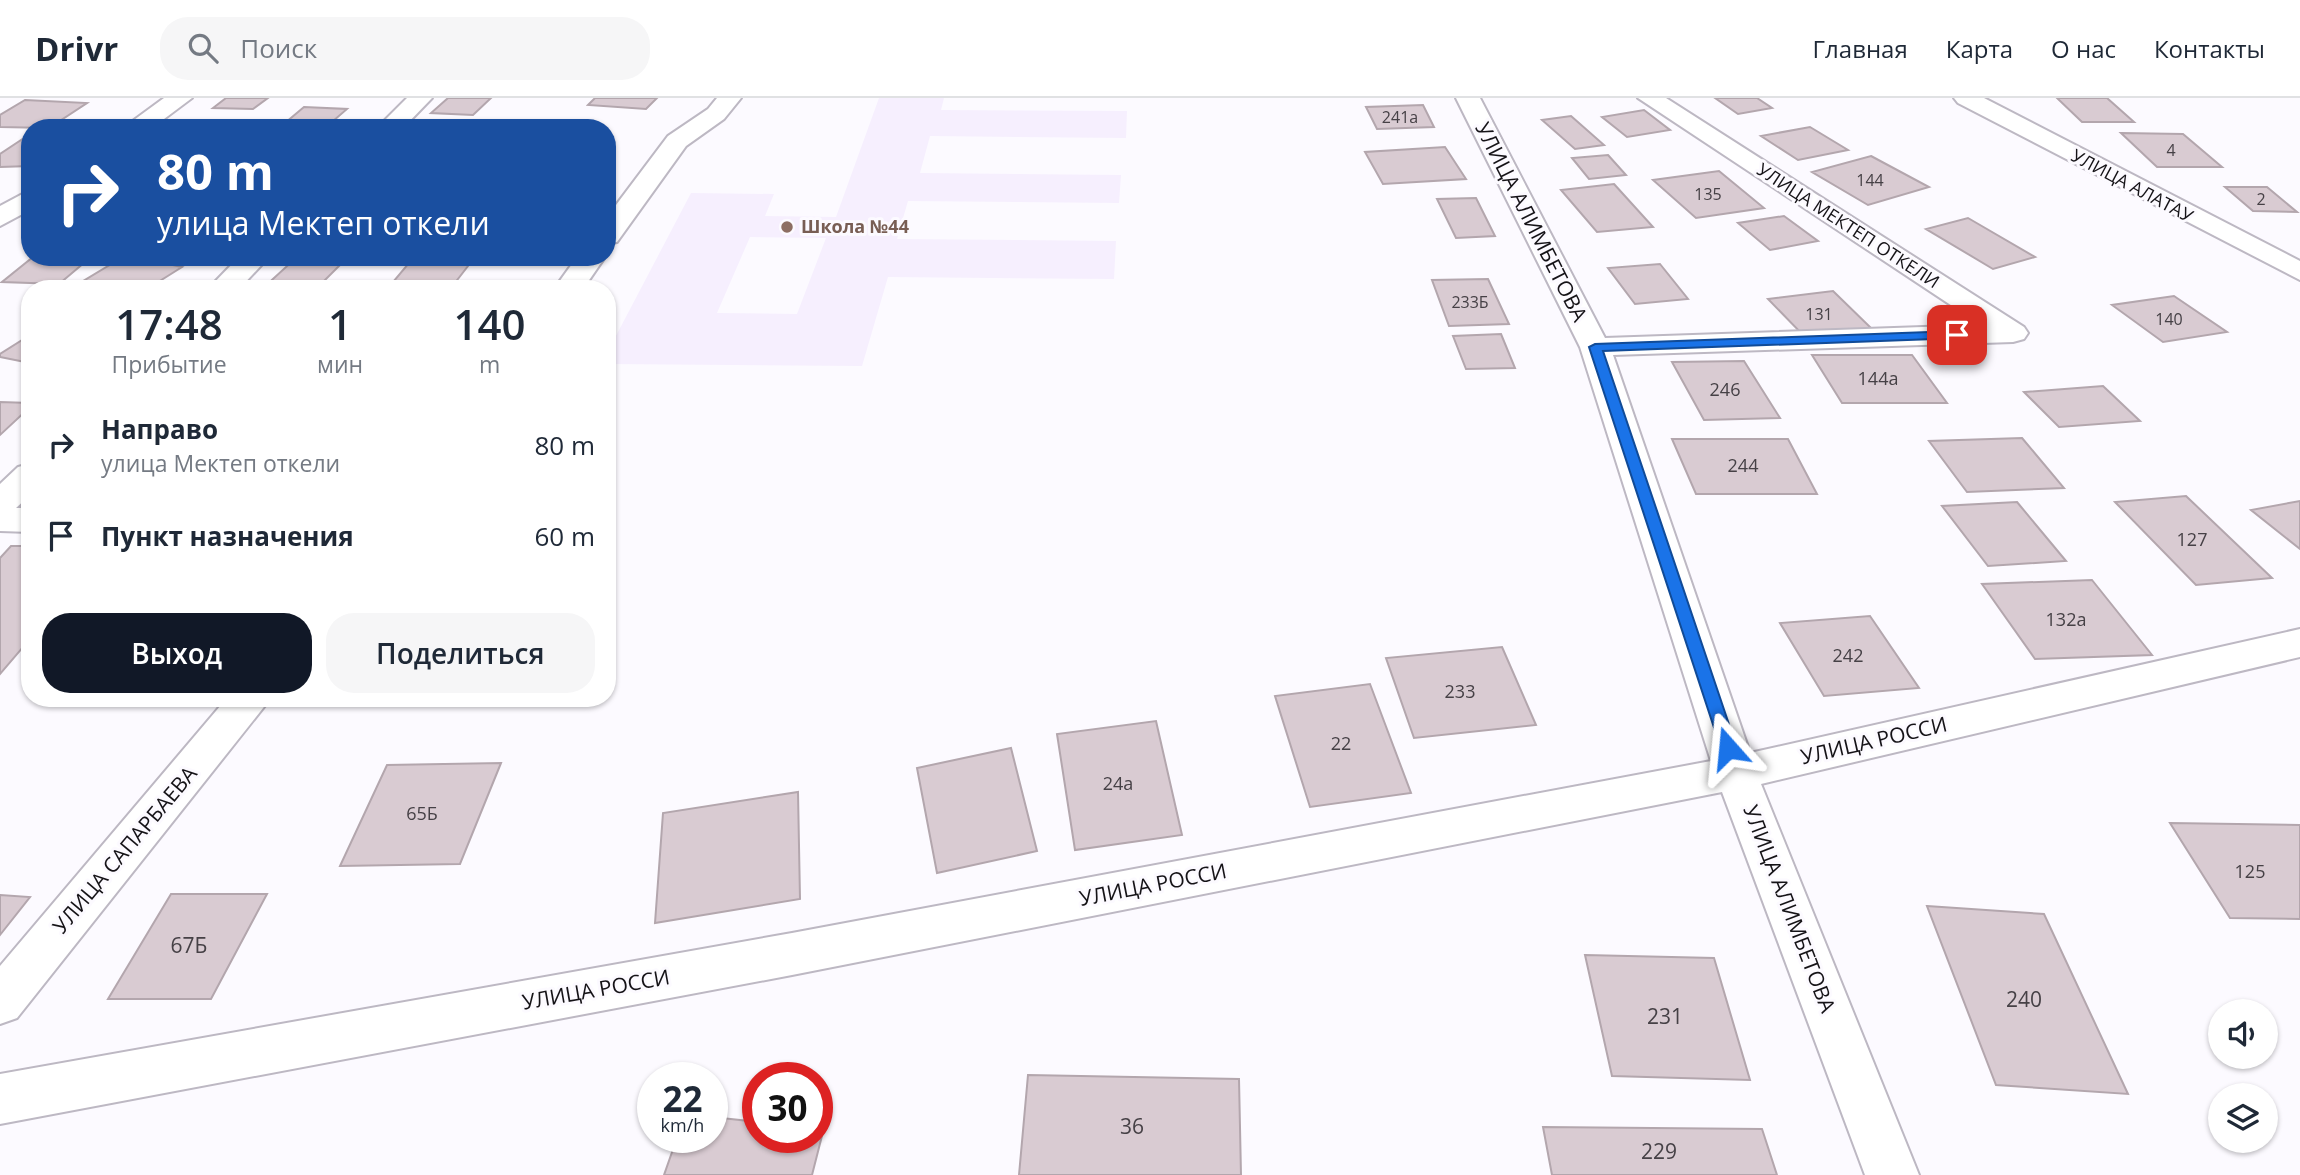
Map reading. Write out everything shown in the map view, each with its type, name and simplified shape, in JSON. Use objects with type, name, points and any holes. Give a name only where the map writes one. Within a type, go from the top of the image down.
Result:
[{"type":"street","points":[[148,119],[180,98]]},
{"type":"street","points":[[398,119],[420,98]]},
{"type":"street","points":[[616,224],[677,141],[716,114],[729,98]]},
{"type":"street","name":"УЛИЦА АЛИМБЕТОВА","points":[[1468,98],[1595,347],[1737,773],[1892,1175]]},
{"type":"street","name":"УЛИЦА МЕКТЕП ОТКЕЛИ","points":[[1595,347],[2013,333],[1650,98]]},
{"type":"street","name":"УЛИЦА АЛАТАУ","points":[[1966,98],[2300,272]]},
{"type":"street","points":[[0,218],[21,204]]},
{"type":"street","points":[[231,280],[246,266]]},
{"type":"street","points":[[0,504],[21,484]]},
{"type":"street","points":[[0,519],[21,520]]},
{"type":"street","name":"УЛИЦА РОССИ","points":[[0,1099],[792,954],[1737,773],[2300,643]]},
{"type":"street","name":"УЛИЦА САПАРБАЕВА","points":[[0,1002],[244,707]]},
{"type":"shaded area","name":"Школа №44","points":[[879,98],[944,98],[941,110],[1127,111],[1126,138],[930,136],[920,173],[1121,175],[1119,203],[908,201],[897,239],[1116,241],[1114,279],[888,277],[862,366],[616,364],[616,336],[691,193],[774,194],[765,216],[836,217]],"holes":[[[750,237],[826,238],[797,314],[717,313]]]},
{"type":"building","points":[[226,98],[268,98],[253,109],[213,108]]},
{"type":"building","points":[[448,98],[491,98],[473,115],[431,113]]},
{"type":"building","points":[[595,98],[657,98],[646,109],[588,105]]},
{"type":"building","points":[[1715,98],[1757,98],[1772,108],[1738,114]]},
{"type":"building","points":[[2057,98],[2107,98],[2134,122],[2082,122]]},
{"type":"building","points":[[25,100],[87,103],[63,119],[21,119],[21,127],[0,127],[0,115]]},
{"type":"building","points":[[1423,105],[1434,127],[1377,129],[1366,107]]},
{"type":"building","points":[[304,107],[347,109],[335,119],[290,119]]},
{"type":"building","points":[[1644,110],[1670,130],[1627,137],[1602,117]]},
{"type":"building","points":[[1571,116],[1604,145],[1575,149],[1542,120]]},
{"type":"building","points":[[1810,127],[1848,150],[1798,160],[1761,136]]},
{"type":"building","points":[[2121,133],[2183,134],[2222,167],[2157,167]]},
{"type":"building","points":[[21,140],[21,166],[0,167],[0,154]]},
{"type":"building","points":[[1445,147],[1466,179],[1383,184],[1365,152]]},
{"type":"building","points":[[1608,155],[1626,175],[1589,179],[1572,158]]},
{"type":"building","points":[[1871,156],[1929,187],[1868,205],[1812,172]]},
{"type":"building","points":[[1719,171],[1764,208],[1696,218],[1653,180]]},
{"type":"building","points":[[1614,184],[1653,227],[1597,232],[1561,190]]},
{"type":"building","points":[[2225,187],[2267,187],[2297,212],[2253,211]]},
{"type":"building","points":[[1476,198],[1495,236],[1456,238],[1437,199]]},
{"type":"building","points":[[1784,216],[1818,241],[1770,250],[1738,223]]},
{"type":"building","points":[[1968,218],[2035,257],[1993,269],[1926,229]]},
{"type":"building","points":[[1660,264],[1688,299],[1635,304],[1608,268]]},
{"type":"building","points":[[22,266],[80,266],[64,280],[2,282]]},
{"type":"building","points":[[108,266],[182,267],[161,280],[85,280]]},
{"type":"building","points":[[287,266],[339,266],[325,280],[272,280]]},
{"type":"building","points":[[406,266],[468,266],[457,280],[395,280]]},
{"type":"building","points":[[1488,279],[1509,324],[1449,326],[1432,280]]},
{"type":"building","points":[[1833,291],[1871,328],[1804,336],[1768,299]]},
{"type":"building","points":[[2174,296],[2227,332],[2163,342],[2112,305]]},
{"type":"building","points":[[1501,334],[1515,368],[1466,369],[1453,336]]},
{"type":"building","points":[[21,341],[21,361],[0,357],[0,354]]},
{"type":"building","points":[[1812,355],[1912,355],[1947,403],[1842,403]]},
{"type":"building","points":[[1744,361],[1780,418],[1704,420],[1672,362]]},
{"type":"building","points":[[2103,386],[2140,421],[2059,427],[2024,392]]},
{"type":"building","points":[[0,402],[21,403],[21,415],[0,435]]},
{"type":"building","points":[[2022,438],[2064,488],[1967,492],[1929,441]]},
{"type":"building","points":[[1672,439],[1788,439],[1817,494],[1696,494]]},
{"type":"building","points":[[2186,496],[2272,578],[2196,585],[2115,502]]},
{"type":"building","points":[[2300,501],[2300,549],[2251,510]]},
{"type":"building","points":[[2017,502],[2066,561],[1988,566],[1942,506]]},
{"type":"building","points":[[11,546],[21,546],[21,650],[0,674],[0,558]]},
{"type":"building","points":[[2092,580],[2152,655],[2035,659],[1982,584]]},
{"type":"building","points":[[1870,616],[1919,688],[1824,696],[1780,623]]},
{"type":"building","points":[[1502,647],[1536,725],[1414,738],[1386,658]]},
{"type":"building","points":[[1370,684],[1411,793],[1310,807],[1275,696]]},
{"type":"building","points":[[1156,721],[1182,835],[1075,850],[1057,734]]},
{"type":"building","points":[[1011,748],[1037,851],[937,873],[917,768]]},
{"type":"building","points":[[501,763],[460,864],[340,866],[387,765]]},
{"type":"building","points":[[798,792],[800,899],[655,923],[663,813]]},
{"type":"building","points":[[2170,823],[2300,825],[2300,919],[2230,918]]},
{"type":"building","points":[[171,894],[267,894],[211,999],[108,999]]},
{"type":"building","points":[[0,895],[30,897],[0,935]]},
{"type":"building","points":[[1927,906],[2044,914],[2128,1094],[1996,1085]]},
{"type":"building","points":[[1585,955],[1714,958],[1750,1080],[1612,1076]]},
{"type":"building","points":[[1028,1075],[1239,1079],[1241,1175],[1019,1175]]},
{"type":"building","points":[[728,1119],[742,1120],[742,1153],[818,1153],[812,1175],[664,1175],[672,1153],[728,1153]]},
{"type":"building","points":[[1543,1127],[1762,1129],[1777,1175],[1552,1175]]},
{"type":"place","name":"Школа №44","points":[[787,227]]},
{"type":"route","points":[[1728,748],[1595,347],[1957,335]]}]
